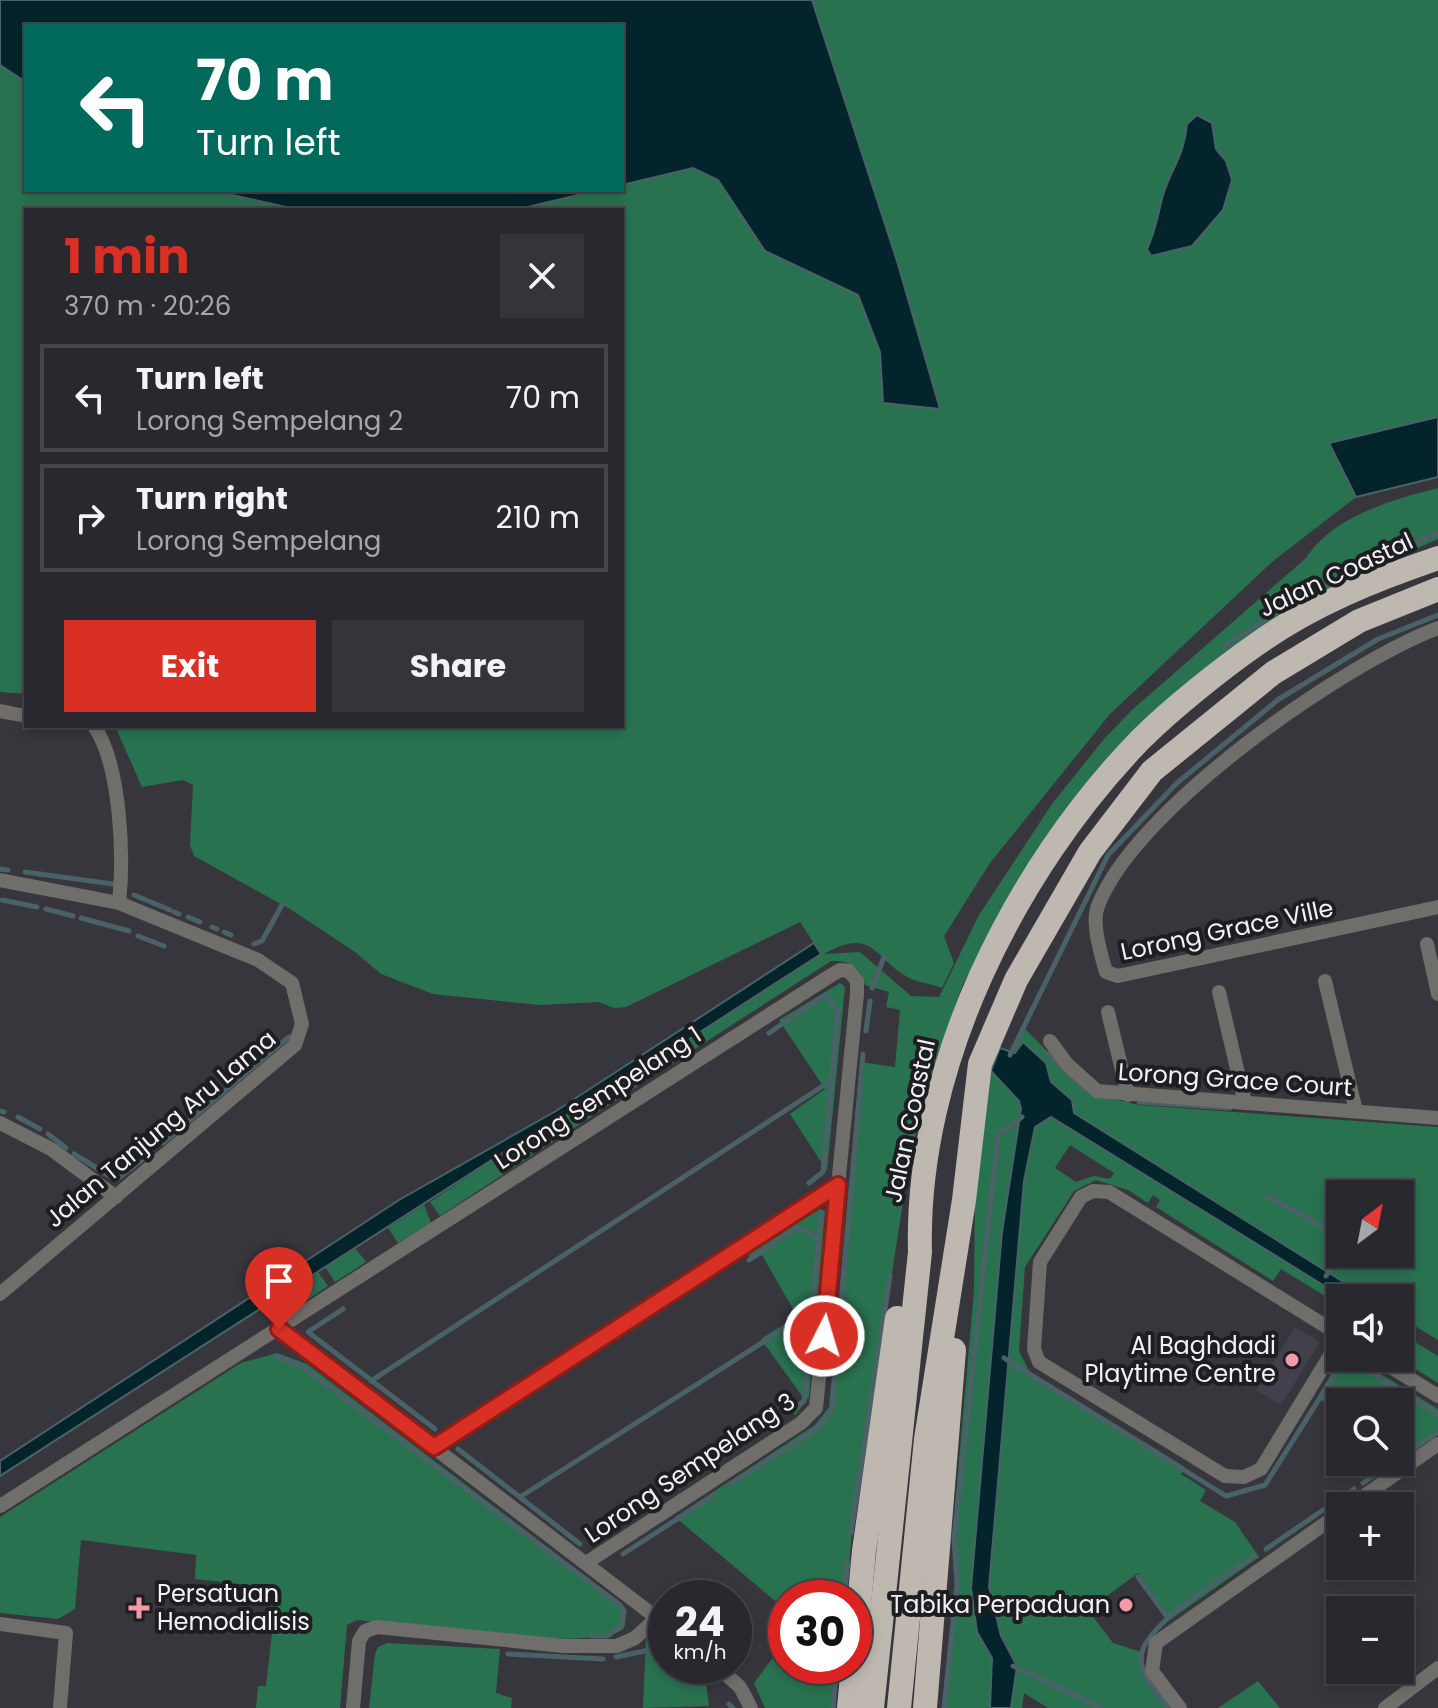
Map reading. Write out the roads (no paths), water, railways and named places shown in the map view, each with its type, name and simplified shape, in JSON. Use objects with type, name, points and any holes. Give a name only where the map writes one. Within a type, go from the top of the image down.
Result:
[{"type":"highway","name":"Jalan Coastal","points":[[872,1708],[920,1252],[919,1214],[938,1101],[958,1031],[994,949],[1033,879],[1082,807],[1142,739],[1257,644],[1303,616],[1438,558]]},
{"type":"highway","points":[[899,1708],[926,1439],[964,1200],[980,1064],[1016,980],[1090,852],[1152,771],[1273,673],[1359,621],[1438,589]]},
{"type":"highway","points":[[925,1708],[965,1235],[964,1200]]},
{"type":"highway","points":[[861,1580],[907,1249],[919,1214]]},
{"type":"highway","points":[[849,1708],[851,1684]]},
{"type":"street","name":"Lorong Grace Ville","points":[[1438,628],[1362,663],[1255,738],[1187,793],[1129,854],[1102,898],[1095,919],[1105,967],[1114,977],[1438,907]]},
{"type":"street","points":[[0,711],[24,716]]},
{"type":"street","points":[[0,880],[119,903],[123,860],[120,828],[103,739],[95,728]]},
{"type":"street","name":"Jalan Tanjung Aru Lama","points":[[0,1294],[295,1045],[302,1024],[296,995],[285,977],[258,960],[119,903]]},
{"type":"street","points":[[1427,944],[1438,994]]},
{"type":"street","name":"Lorong Sempelang 1","points":[[0,1506],[840,970],[855,976],[857,994],[816,1408]]},
{"type":"street","points":[[1325,981],[1356,1111]]},
{"type":"street","points":[[1219,992],[1245,1103]]},
{"type":"street","points":[[1108,1012],[1128,1095]]},
{"type":"street","name":"Lorong Grace Court","points":[[1050,1041],[1067,1064],[1097,1091],[1438,1118]]},
{"type":"street","points":[[0,1123],[51,1149],[116,1197]]},
{"type":"street","points":[[434,1447],[838,1185]]},
{"type":"street","points":[[1093,1191],[1109,1192],[1340,1337],[1261,1469],[1244,1477],[1225,1476],[1039,1362],[1034,1349],[1040,1262],[1081,1197],[1093,1191]]},
{"type":"street","points":[[279,1329],[648,1612]]},
{"type":"street","points":[[1399,1372],[1438,1396]]},
{"type":"street","name":"Lorong Sempelang 3","points":[[586,1563],[801,1423],[816,1408]]},
{"type":"street","points":[[1370,1492],[1438,1444]]},
{"type":"street","points":[[1180,1708],[1152,1671],[1156,1643],[1326,1523]]},
{"type":"street","points":[[0,1624],[66,1633],[60,1708]]},
{"type":"street","points":[[353,1708],[359,1641],[365,1631],[377,1627],[563,1646],[617,1646],[648,1630]]},
{"type":"street","points":[[1385,1708],[1438,1668]]},
{"type":"street","points":[[737,1684],[751,1708]]},
{"type":"water","points":[[0,0],[812,0],[897,261],[940,409],[883,403],[880,352],[858,295],[765,251],[718,180],[693,168],[624,185],[624,24],[24,24],[24,81],[0,65]]},
{"type":"water","points":[[1197,115],[1212,123],[1216,149],[1226,161],[1232,180],[1223,210],[1192,246],[1151,256],[1147,249],[1166,185],[1180,153],[1187,124]]},
{"type":"water","points":[[219,192],[591,192],[523,208],[290,208]]},
{"type":"water","points":[[1438,417],[1438,477],[1356,497],[1329,443]]},
{"type":"water","points":[[814,943],[821,954],[604,1094],[529,1136],[0,1476],[0,1461],[399,1200],[556,1111]]},
{"type":"water","points":[[1023,1042],[1046,1063],[1051,1082],[1072,1100],[1074,1113],[1347,1284],[1326,1284],[1326,1287],[1051,1117],[1035,1127],[1024,1181],[989,1587],[1001,1636],[1017,1666],[1011,1708],[990,1708],[992,1658],[977,1632],[971,1588],[1002,1232],[1021,1109],[1019,1101],[991,1071],[1000,1048],[1015,1053]]},
{"type":"waterway","points":[[1223,647],[1297,599],[1438,532]]},
{"type":"waterway","points":[[1010,1055],[1108,855],[1177,783],[1279,699],[1378,639],[1438,615]]},
{"type":"waterway","points":[[0,869],[8,870]]},
{"type":"waterway","points":[[25,872],[113,884]]},
{"type":"waterway","points":[[134,895],[170,910]]},
{"type":"waterway","points":[[2,900],[37,907]]},
{"type":"waterway","points":[[254,944],[262,941],[282,905]]},
{"type":"waterway","points":[[46,909],[73,916]]},
{"type":"waterway","points":[[174,912],[179,914]]},
{"type":"waterway","points":[[188,917],[200,922]]},
{"type":"waterway","points":[[81,918],[129,931]]},
{"type":"waterway","points":[[212,927],[217,929]]},
{"type":"waterway","points":[[224,932],[231,935]]},
{"type":"waterway","points":[[138,936],[164,946]]},
{"type":"waterway","points":[[872,988],[884,957]]},
{"type":"waterway","points":[[769,1033],[825,995],[838,1011],[823,1172],[809,1183]]},
{"type":"waterway","points":[[866,1031],[870,1001]]},
{"type":"waterway","points":[[163,1143],[289,1037]]},
{"type":"waterway","points":[[731,1484],[818,1428],[832,1410],[863,1054]]},
{"type":"waterway","points":[[1048,1054],[1083,1088]]},
{"type":"waterway","points":[[371,1381],[832,1080]]},
{"type":"waterway","points":[[1139,1102],[1230,1108]]},
{"type":"waterway","points":[[0,1111],[4,1112]]},
{"type":"waterway","points":[[18,1117],[40,1129]]},
{"type":"waterway","points":[[944,1708],[957,1584],[954,1539],[998,1135],[1022,1117]]},
{"type":"waterway","points":[[48,1134],[66,1148]]},
{"type":"waterway","points":[[74,1154],[116,1180],[151,1153]]},
{"type":"waterway","points":[[1267,1196],[1326,1228]]},
{"type":"waterway","points":[[790,1411],[804,1401],[821,1214]]},
{"type":"waterway","points":[[749,1260],[798,1227],[818,1238]]},
{"type":"waterway","points":[[1326,1276],[1331,1268]]},
{"type":"waterway","points":[[851,1533],[890,1276]]},
{"type":"waterway","points":[[343,1309],[308,1332],[435,1429]]},
{"type":"waterway","points":[[520,1497],[812,1311]]},
{"type":"waterway","points":[[276,1356],[303,1367],[620,1605],[624,1611],[622,1626],[607,1636],[592,1636]]},
{"type":"waterway","points":[[1004,1358],[1226,1496],[1265,1485],[1340,1366],[1355,1363],[1438,1414]]},
{"type":"waterway","points":[[1414,1448],[1438,1432]]},
{"type":"waterway","points":[[458,1449],[580,1544]]},
{"type":"waterway","points":[[1363,1483],[1373,1476]]},
{"type":"waterway","points":[[1266,1549],[1354,1489]]},
{"type":"waterway","points":[[623,1554],[713,1496]]},
{"type":"waterway","points":[[1170,1708],[1145,1675],[1141,1662],[1143,1648],[1153,1633],[1186,1603],[1254,1556]]},
{"type":"waterway","points":[[846,1580],[848,1562]]},
{"type":"waterway","points":[[1138,1577],[1168,1618]]},
{"type":"waterway","points":[[616,1657],[648,1650]]},
{"type":"waterway","points":[[508,1654],[603,1659]]},
{"type":"waterway","points":[[1013,1666],[1102,1708]]},
{"type":"waterway","points":[[833,1708],[835,1684]]},
{"type":"waterway","points":[[729,1704],[733,1708]]},
{"type":"place","name":"Al Baghdadi Playtime Centre","points":[[1292,1360]]},
{"type":"place","name":"Tabika Perpaduan","points":[[1126,1605]]},
{"type":"place","name":"Persatuan Hemodialisis","points":[[139,1608]]}]
